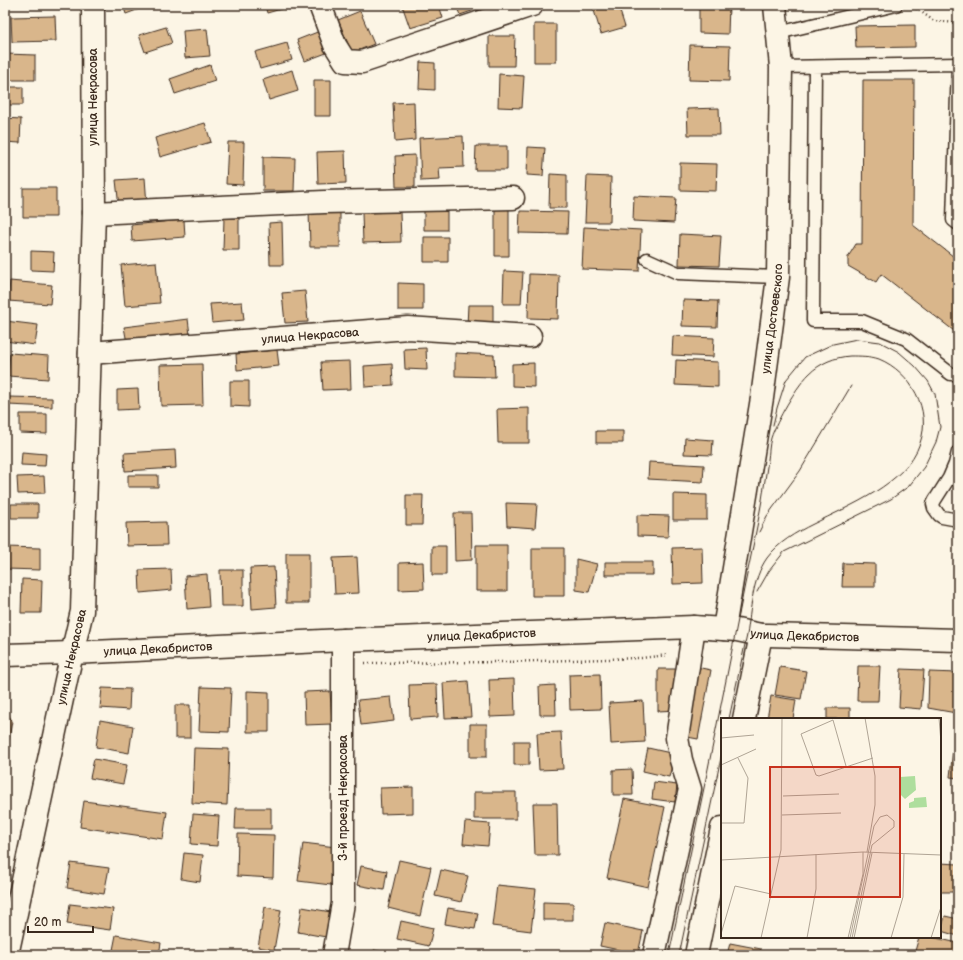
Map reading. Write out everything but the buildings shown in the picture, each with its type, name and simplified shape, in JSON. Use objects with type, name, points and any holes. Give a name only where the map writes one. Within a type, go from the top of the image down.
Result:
[{"type":"street","name":"улица Некрасова","points":[[8,944],[82,612],[94,213],[93,5]]},
{"type":"street","points":[[320,5],[335,45],[345,61],[362,62],[532,5]]},
{"type":"street","name":"улица Достоевского","points":[[724,629],[762,398],[778,277],[781,67],[775,5]]},
{"type":"street","points":[[94,213],[324,202],[513,198]]},
{"type":"street","name":"улица Некрасова","points":[[90,353],[408,328],[530,336]]},
{"type":"street","points":[[654,955],[690,789],[681,760],[677,738],[694,627]]},
{"type":"street","name":"улица Декабристов","points":[[5,655],[343,640],[694,627],[737,630],[760,635],[958,640]]},
{"type":"street","points":[[744,718],[760,635]]},
{"type":"street","name":"3-й проезд Некрасова","points":[[334,955],[343,903],[343,640]]},
{"type":"street","points":[[696,955],[721,833]]},
{"type":"lane","points":[[778,33],[896,5]]},
{"type":"lane","points":[[781,67],[958,64],[953,220],[958,224]]},
{"type":"lane","points":[[815,67],[813,321],[862,321],[906,339],[951,374],[958,374]]},
{"type":"lane","points":[[647,259],[678,273],[778,277]]},
{"type":"lane","points":[[958,452],[949,478],[933,504],[938,515],[958,520]]},
{"type":"path","points":[[912,5],[934,21],[958,23]]},
{"type":"path","points":[[343,664],[504,662],[641,658],[690,652]]},
{"type":"tram line","points":[[757,592],[769,571],[784,552],[891,499],[909,486],[924,467],[936,442],[940,427],[935,394],[928,381],[915,366],[899,352],[880,342],[857,339],[833,344],[805,357],[786,380],[773,425]]},
{"type":"tram line","points":[[669,955],[758,521],[771,438],[787,404],[809,374],[818,367],[833,359],[850,356],[865,356],[879,359],[901,373],[916,394],[921,405],[923,418],[923,430],[920,443],[913,458],[889,482],[859,501],[794,534],[777,547],[767,558],[762,566],[755,585],[747,635],[729,718]]},
{"type":"tram line","points":[[759,532],[767,516],[800,471],[851,386]]},
{"type":"tram line","points":[[679,955],[721,758]]}]
